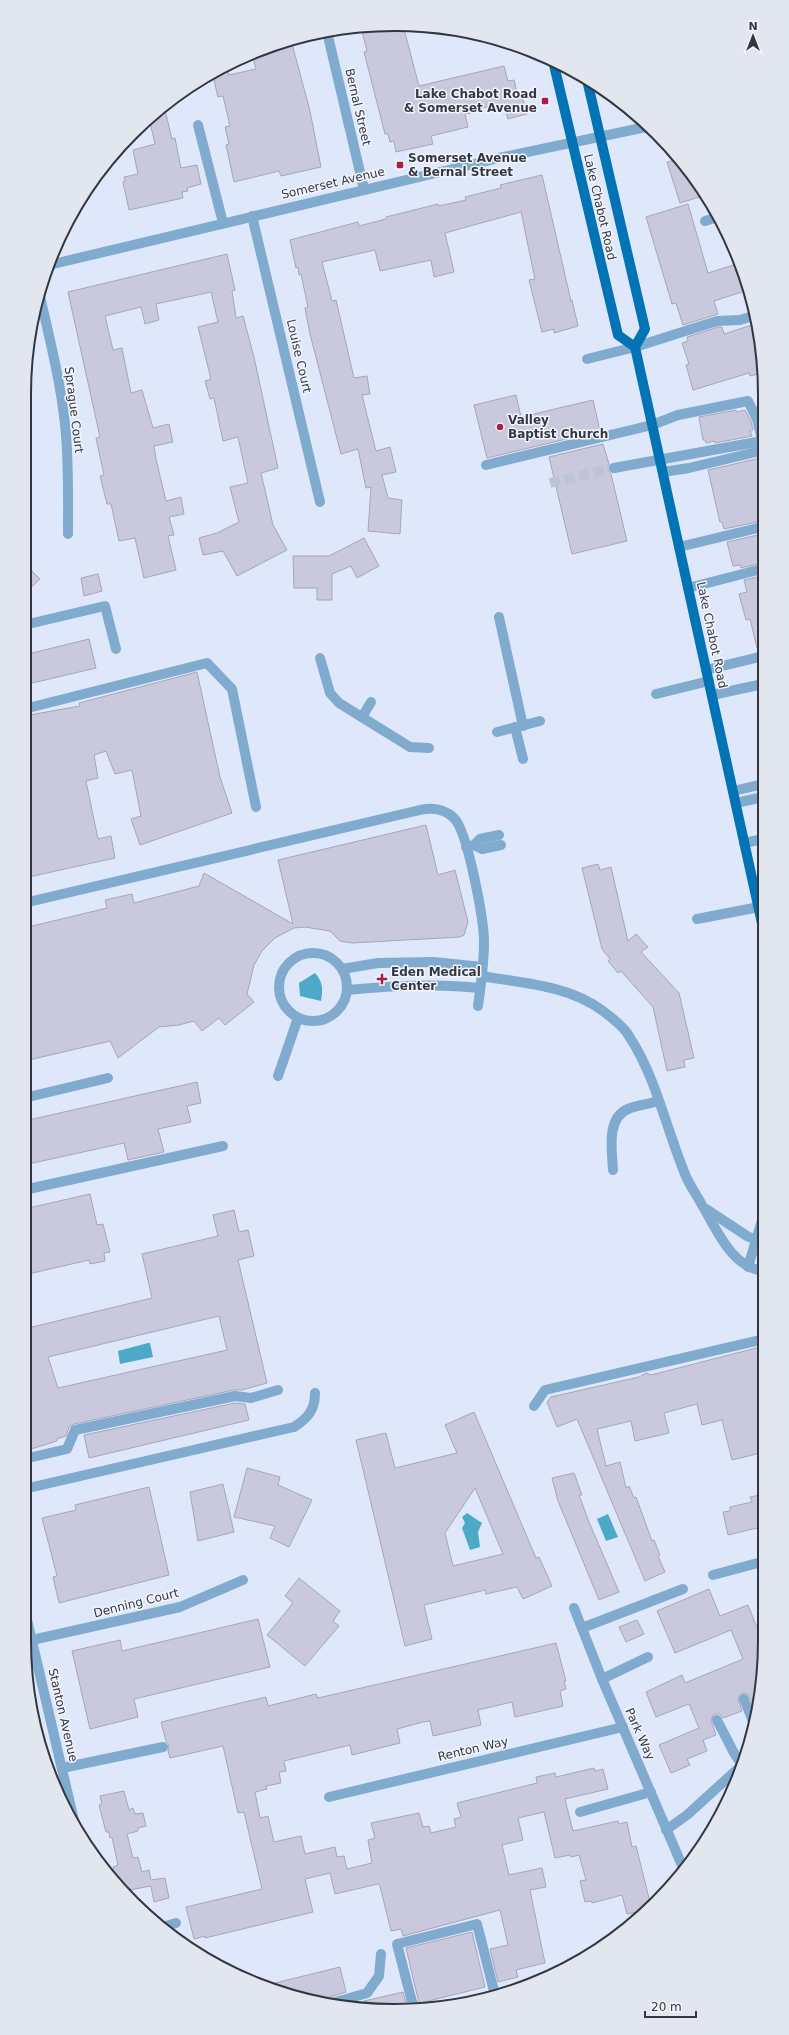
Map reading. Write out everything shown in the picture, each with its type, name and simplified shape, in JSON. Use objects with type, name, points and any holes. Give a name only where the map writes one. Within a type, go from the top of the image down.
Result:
[{"type":"main road","name":"Lake Chabot Road","points":[[555,68],[618,335],[635,347]]},
{"type":"main road","name":"Lake Chabot Road","points":[[589,88],[645,329],[635,347],[744,843],[758,881],[758,907]]},
{"type":"street","name":"Bernal Street","points":[[328,37],[364,189]]},
{"type":"street","points":[[198,125],[222,223]]},
{"type":"street","name":"Somerset Avenue","points":[[56,263],[364,189],[571,142],[642,128]]},
{"type":"street","name":"Louise Court","points":[[252,216],[320,502]]},
{"type":"street","points":[[705,221],[712,219]]},
{"type":"street","name":"Sprague Court","points":[[42,305],[57,369],[68,446],[68,534]]},
{"type":"street","points":[[587,359],[635,347],[717,321],[740,320],[750,317]]},
{"type":"street","points":[[486,466],[652,425],[678,415],[748,401],[758,415]]},
{"type":"street","points":[[614,468],[758,441]]},
{"type":"street","points":[[663,472],[689,468],[758,452]]},
{"type":"street","points":[[679,547],[758,527]]},
{"type":"street","points":[[688,588],[758,570]]},
{"type":"street","points":[[31,623],[106,606],[116,649]]},
{"type":"street","points":[[499,617],[519,727],[523,759]]},
{"type":"street","points":[[706,670],[758,657]]},
{"type":"street","points":[[320,658],[330,693],[339,703],[410,747],[429,748]]},
{"type":"street","points":[[31,707],[207,663],[232,689],[256,807]]},
{"type":"street","points":[[656,694],[709,681]]},
{"type":"street","points":[[712,695],[758,685]]},
{"type":"street","points":[[362,717],[370,702]]},
{"type":"street","points":[[497,732],[540,722]]},
{"type":"street","points":[[733,791],[758,785]]},
{"type":"street","points":[[736,803],[758,798]]},
{"type":"street","points":[[31,901],[427,808],[441,810],[454,818],[470,846],[484,942],[478,1006]]},
{"type":"street","points":[[470,846],[482,849],[500,840]]},
{"type":"street","points":[[744,843],[758,840]]},
{"type":"street","points":[[697,919],[758,907]]},
{"type":"street","points":[[309,953],[322,954],[334,960],[342,969],[346,979],[347,990],[341,1005],[330,1017],[314,1021],[298,1018],[287,1010],[280,1000],[278,987],[280,975],[287,964],[297,956],[309,953]]},
{"type":"street","points":[[342,969],[378,963],[434,962],[562,990],[602,1010],[628,1034],[643,1059],[685,1175],[704,1208],[730,1251],[748,1267],[758,1270]]},
{"type":"street","points":[[347,990],[393,986],[461,986],[480,988]]},
{"type":"street","points":[[278,1076],[298,1018]]},
{"type":"street","points":[[31,1096],[108,1078]]},
{"type":"street","points":[[613,1170],[613,1134],[616,1119],[620,1113],[628,1109],[658,1101]]},
{"type":"street","points":[[31,1188],[223,1146]]},
{"type":"street","points":[[704,1208],[758,1242]]},
{"type":"street","points":[[748,1267],[758,1247]]},
{"type":"street","points":[[534,1406],[545,1390],[758,1340]]},
{"type":"street","points":[[31,1457],[67,1449],[75,1430],[235,1396],[251,1398],[278,1390]]},
{"type":"street","points":[[31,1487],[294,1427],[304,1421],[312,1412],[315,1404],[315,1393]]},
{"type":"street","points":[[713,1575],[758,1563]]},
{"type":"street","name":"Denning Court","points":[[32,1640],[180,1607],[243,1580]]},
{"type":"street","points":[[582,1628],[683,1589]]},
{"type":"street","name":"Park Way","points":[[574,1608],[602,1679],[681,1864]]},
{"type":"street","name":"Stanton Avenue","points":[[31,1636],[71,1806]]},
{"type":"street","points":[[602,1679],[648,1657]]},
{"type":"street","points":[[744,1699],[750,1715]]},
{"type":"street","points":[[718,1720],[738,1759]]},
{"type":"street","name":"Renton Way","points":[[329,1796],[623,1727]]},
{"type":"street","points":[[62,1768],[163,1747]]},
{"type":"street","points":[[666,1830],[686,1815],[733,1773]]},
{"type":"street","points":[[580,1812],[651,1792]]},
{"type":"street","points":[[168,1925],[176,1923]]},
{"type":"street","points":[[413,2003],[397,1944],[477,1924],[494,1990]]},
{"type":"street","points":[[342,2000],[367,1993],[379,1976],[381,1954]]},
{"type":"water","points":[[315,973],[320,979],[322,986],[321,1001],[300,996],[299,983]]},
{"type":"water","points":[[150,1343],[153,1357],[120,1364],[118,1351]]},
{"type":"water","points":[[467,1513],[482,1523],[478,1532],[480,1547],[470,1550],[462,1528],[465,1523],[462,1517]]},
{"type":"water","points":[[608,1514],[618,1537],[606,1541],[597,1519]]},
{"type":"building","points":[[405,31],[419,86],[504,66],[508,81],[514,80],[518,97],[522,96],[527,114],[508,119],[504,106],[498,108],[497,105],[471,110],[471,113],[465,114],[468,127],[431,136],[433,144],[396,152],[394,141],[390,142],[388,134],[385,134],[364,52],[367,51],[362,33]]},
{"type":"building","points":[[292,45],[310,111],[321,167],[281,176],[279,171],[234,182],[226,145],[229,144],[225,127],[230,126],[223,96],[218,97],[214,80],[228,72],[229,75],[256,69],[254,60]]},
{"type":"building","points":[[166,112],[172,139],[175,138],[181,168],[197,165],[201,184],[187,188],[188,191],[182,192],[183,198],[129,210],[123,182],[125,181],[124,177],[138,174],[133,150],[155,144],[151,125]]},
{"type":"building","points":[[673,161],[699,197],[680,203],[667,162]]},
{"type":"building","points":[[542,175],[578,326],[554,333],[554,329],[542,332],[529,280],[535,279],[521,212],[445,233],[454,272],[434,277],[431,260],[380,271],[375,250],[322,262],[332,301],[336,300],[354,378],[367,376],[370,394],[362,395],[376,451],[390,447],[396,472],[382,475],[388,498],[402,500],[400,534],[368,531],[371,487],[366,488],[358,449],[341,454],[310,334],[305,308],[308,307],[301,274],[299,275],[298,267],[296,268],[290,240],[358,222],[359,226],[386,219],[386,217],[438,204],[439,206],[466,200],[465,197],[501,188],[500,185]]},
{"type":"building","points":[[688,204],[708,273],[734,265],[743,292],[714,301],[718,314],[683,325],[676,303],[672,304],[646,217]]},
{"type":"building","points":[[227,254],[235,290],[232,291],[236,318],[243,316],[254,357],[278,468],[261,473],[273,525],[287,550],[237,576],[223,551],[203,555],[199,538],[217,533],[239,522],[230,487],[248,483],[238,437],[223,441],[214,398],[210,399],[205,381],[211,379],[198,327],[218,322],[211,292],[156,304],[159,320],[145,324],[141,307],[105,316],[113,350],[122,348],[131,393],[142,390],[153,428],[169,424],[173,442],[154,446],[156,459],[166,501],[181,497],[184,514],[169,517],[174,535],[168,536],[176,570],[144,578],[135,538],[119,541],[111,504],[107,504],[100,476],[104,475],[96,438],[100,437],[68,292]]},
{"type":"building","points":[[751,325],[757,374],[750,376],[749,373],[693,390],[686,365],[689,364],[682,343],[688,341],[687,337],[718,327],[722,327],[724,334]]},
{"type":"building","points":[[516,395],[521,417],[593,400],[600,431],[487,458],[474,405]]},
{"type":"building","points":[[736,410],[737,412],[745,410],[751,421],[753,430],[750,431],[752,436],[715,443],[715,441],[706,443],[705,440],[703,440],[699,417]]},
{"type":"building","points":[[603,444],[609,464],[608,470],[611,474],[627,541],[572,554],[549,457]]},
{"type":"building","points":[[758,459],[758,522],[724,529],[722,522],[720,522],[708,470]]},
{"type":"building","points":[[758,535],[758,564],[741,568],[740,565],[733,566],[727,542]]},
{"type":"building","points":[[364,538],[379,566],[357,578],[351,566],[332,574],[332,600],[317,600],[317,588],[294,588],[293,556],[329,556]]},
{"type":"building","points":[[31,570],[40,579],[31,587]]},
{"type":"building","points":[[98,574],[102,591],[84,596],[81,578]]},
{"type":"building","points":[[758,577],[758,648],[750,619],[746,620],[739,594],[747,592],[744,580]]},
{"type":"building","points":[[89,639],[96,668],[31,683],[31,653]]},
{"type":"building","points":[[197,672],[220,777],[232,813],[140,845],[131,819],[141,816],[132,770],[115,774],[106,751],[94,755],[98,778],[86,781],[98,839],[111,836],[115,858],[31,876],[31,715],[80,706],[79,703]]},
{"type":"building","points":[[426,825],[438,875],[455,870],[468,922],[464,935],[460,937],[352,943],[340,941],[330,931],[305,927],[294,928],[275,938],[262,951],[254,965],[247,994],[254,1002],[225,1025],[219,1018],[202,1031],[194,1021],[179,1025],[159,1027],[118,1058],[110,1041],[31,1060],[31,926],[107,908],[105,900],[132,894],[134,903],[199,886],[204,873],[293,924],[278,860]]},
{"type":"building","points":[[598,864],[600,870],[611,867],[628,941],[636,934],[648,947],[641,952],[679,993],[694,1058],[684,1060],[685,1067],[667,1071],[653,1007],[621,971],[618,973],[608,961],[610,959],[602,949],[582,868]]},
{"type":"building","points":[[197,1082],[201,1103],[187,1106],[191,1122],[158,1129],[164,1152],[128,1160],[124,1143],[31,1163],[31,1119]]},
{"type":"building","points":[[90,1194],[97,1225],[103,1224],[110,1252],[104,1253],[105,1261],[90,1264],[89,1260],[31,1273],[31,1207]]},
{"type":"building","points":[[234,1210],[239,1232],[248,1230],[254,1256],[238,1260],[267,1383],[242,1390],[234,1390],[74,1424],[69,1427],[66,1436],[57,1439],[57,1441],[31,1449],[31,1327],[152,1298],[142,1254],[218,1236],[213,1215]],"holes":[[[219,1316],[227,1350],[58,1388],[48,1357]]]},
{"type":"building","points":[[758,1348],[758,1454],[732,1460],[722,1420],[702,1425],[697,1404],[664,1413],[669,1433],[635,1441],[631,1421],[597,1429],[606,1466],[620,1462],[626,1488],[629,1486],[634,1498],[636,1497],[652,1541],[654,1540],[660,1555],[658,1556],[665,1572],[645,1581],[577,1419],[557,1427],[547,1402],[551,1397],[639,1377],[646,1373],[651,1375]]},
{"type":"building","points":[[235,1403],[245,1404],[249,1420],[89,1458],[84,1435]]},
{"type":"building","points":[[474,1412],[536,1558],[539,1557],[552,1586],[523,1599],[517,1587],[486,1594],[485,1590],[424,1605],[432,1639],[405,1646],[356,1440],[386,1433],[395,1468],[457,1453],[445,1425]],"holes":[[[475,1488],[503,1554],[453,1566],[445,1533]]]},
{"type":"building","points":[[247,1468],[280,1477],[278,1485],[312,1500],[289,1547],[270,1538],[275,1526],[234,1517]]},
{"type":"building","points":[[574,1473],[582,1495],[579,1495],[589,1522],[619,1592],[599,1600],[558,1501],[552,1478]]},
{"type":"building","points":[[223,1484],[234,1532],[198,1541],[190,1492]]},
{"type":"building","points":[[149,1487],[169,1575],[59,1603],[53,1577],[57,1576],[42,1518],[76,1510],[75,1505]]},
{"type":"building","points":[[758,1495],[758,1532],[757,1528],[728,1535],[723,1512],[730,1511],[730,1507],[752,1502],[750,1497]]},
{"type":"building","points":[[299,1578],[340,1611],[333,1621],[339,1626],[305,1666],[267,1635],[293,1603],[285,1596]]},
{"type":"building","points":[[709,1589],[720,1616],[748,1605],[758,1630],[757,1664],[752,1703],[748,1694],[742,1693],[738,1698],[742,1711],[723,1718],[720,1714],[714,1714],[711,1720],[716,1735],[703,1740],[707,1751],[687,1759],[690,1765],[671,1773],[659,1745],[699,1728],[689,1704],[656,1717],[646,1692],[682,1675],[685,1683],[743,1659],[731,1630],[675,1653],[657,1611]]},
{"type":"building","points":[[258,1619],[270,1667],[134,1699],[138,1717],[90,1729],[72,1651],[120,1640],[122,1651]]},
{"type":"building","points":[[637,1620],[644,1634],[626,1642],[619,1627]]},
{"type":"building","points":[[556,1643],[566,1681],[564,1681],[566,1689],[560,1691],[563,1706],[515,1717],[512,1702],[478,1710],[481,1725],[433,1736],[430,1721],[423,1722],[397,1729],[400,1743],[352,1755],[350,1745],[284,1761],[286,1771],[279,1772],[281,1783],[266,1786],[267,1789],[255,1792],[260,1818],[268,1816],[274,1842],[301,1836],[305,1854],[335,1847],[337,1857],[344,1856],[347,1869],[372,1863],[368,1840],[375,1838],[371,1823],[419,1813],[423,1827],[429,1826],[431,1833],[456,1827],[454,1819],[461,1817],[457,1803],[537,1783],[536,1777],[555,1773],[556,1777],[594,1768],[595,1771],[603,1769],[608,1789],[565,1799],[573,1831],[618,1821],[619,1824],[627,1822],[632,1847],[636,1846],[650,1900],[636,1912],[627,1914],[622,1895],[592,1903],[591,1901],[585,1902],[580,1881],[586,1880],[579,1855],[555,1858],[544,1812],[518,1818],[523,1840],[502,1845],[509,1875],[542,1868],[546,1887],[530,1890],[545,1963],[516,1970],[518,1977],[498,1982],[490,1949],[508,1945],[500,1910],[403,1936],[401,1929],[391,1931],[380,1886],[378,1884],[335,1894],[330,1873],[305,1879],[313,1912],[205,1938],[205,1936],[194,1939],[186,1907],[262,1889],[244,1812],[238,1813],[223,1746],[170,1758],[168,1751],[169,1745],[166,1741],[161,1722],[266,1697],[268,1706],[316,1694],[318,1698]]},
{"type":"building","points":[[124,1791],[129,1810],[133,1808],[135,1814],[143,1813],[146,1826],[138,1828],[138,1831],[127,1834],[133,1858],[138,1857],[142,1872],[149,1870],[151,1880],[165,1878],[169,1898],[154,1902],[151,1886],[130,1890],[114,1872],[113,1867],[118,1865],[112,1837],[110,1838],[109,1832],[106,1832],[99,1805],[102,1804],[100,1796]]},
{"type":"building","points":[[472,1932],[485,1987],[420,2003],[406,1948]]},
{"type":"building","points":[[340,1967],[346,1992],[328,1998],[300,1992],[274,1983]]},
{"type":"building","points":[[403,1992],[406,2003],[371,2003],[364,2002],[364,2001]]},
{"type":"tunnel","points":[[550,483],[614,468]]},
{"type":"place","name":"Lake Chabot Road & Somerset Avenue","points":[[545,101]]},
{"type":"place","name":"Somerset Avenue & Bernal Street","points":[[400,165]]},
{"type":"place","name":"Valley Baptist Church","points":[[500,427]]},
{"type":"place","name":"Eden Medical Center","points":[[382,979]]}]
